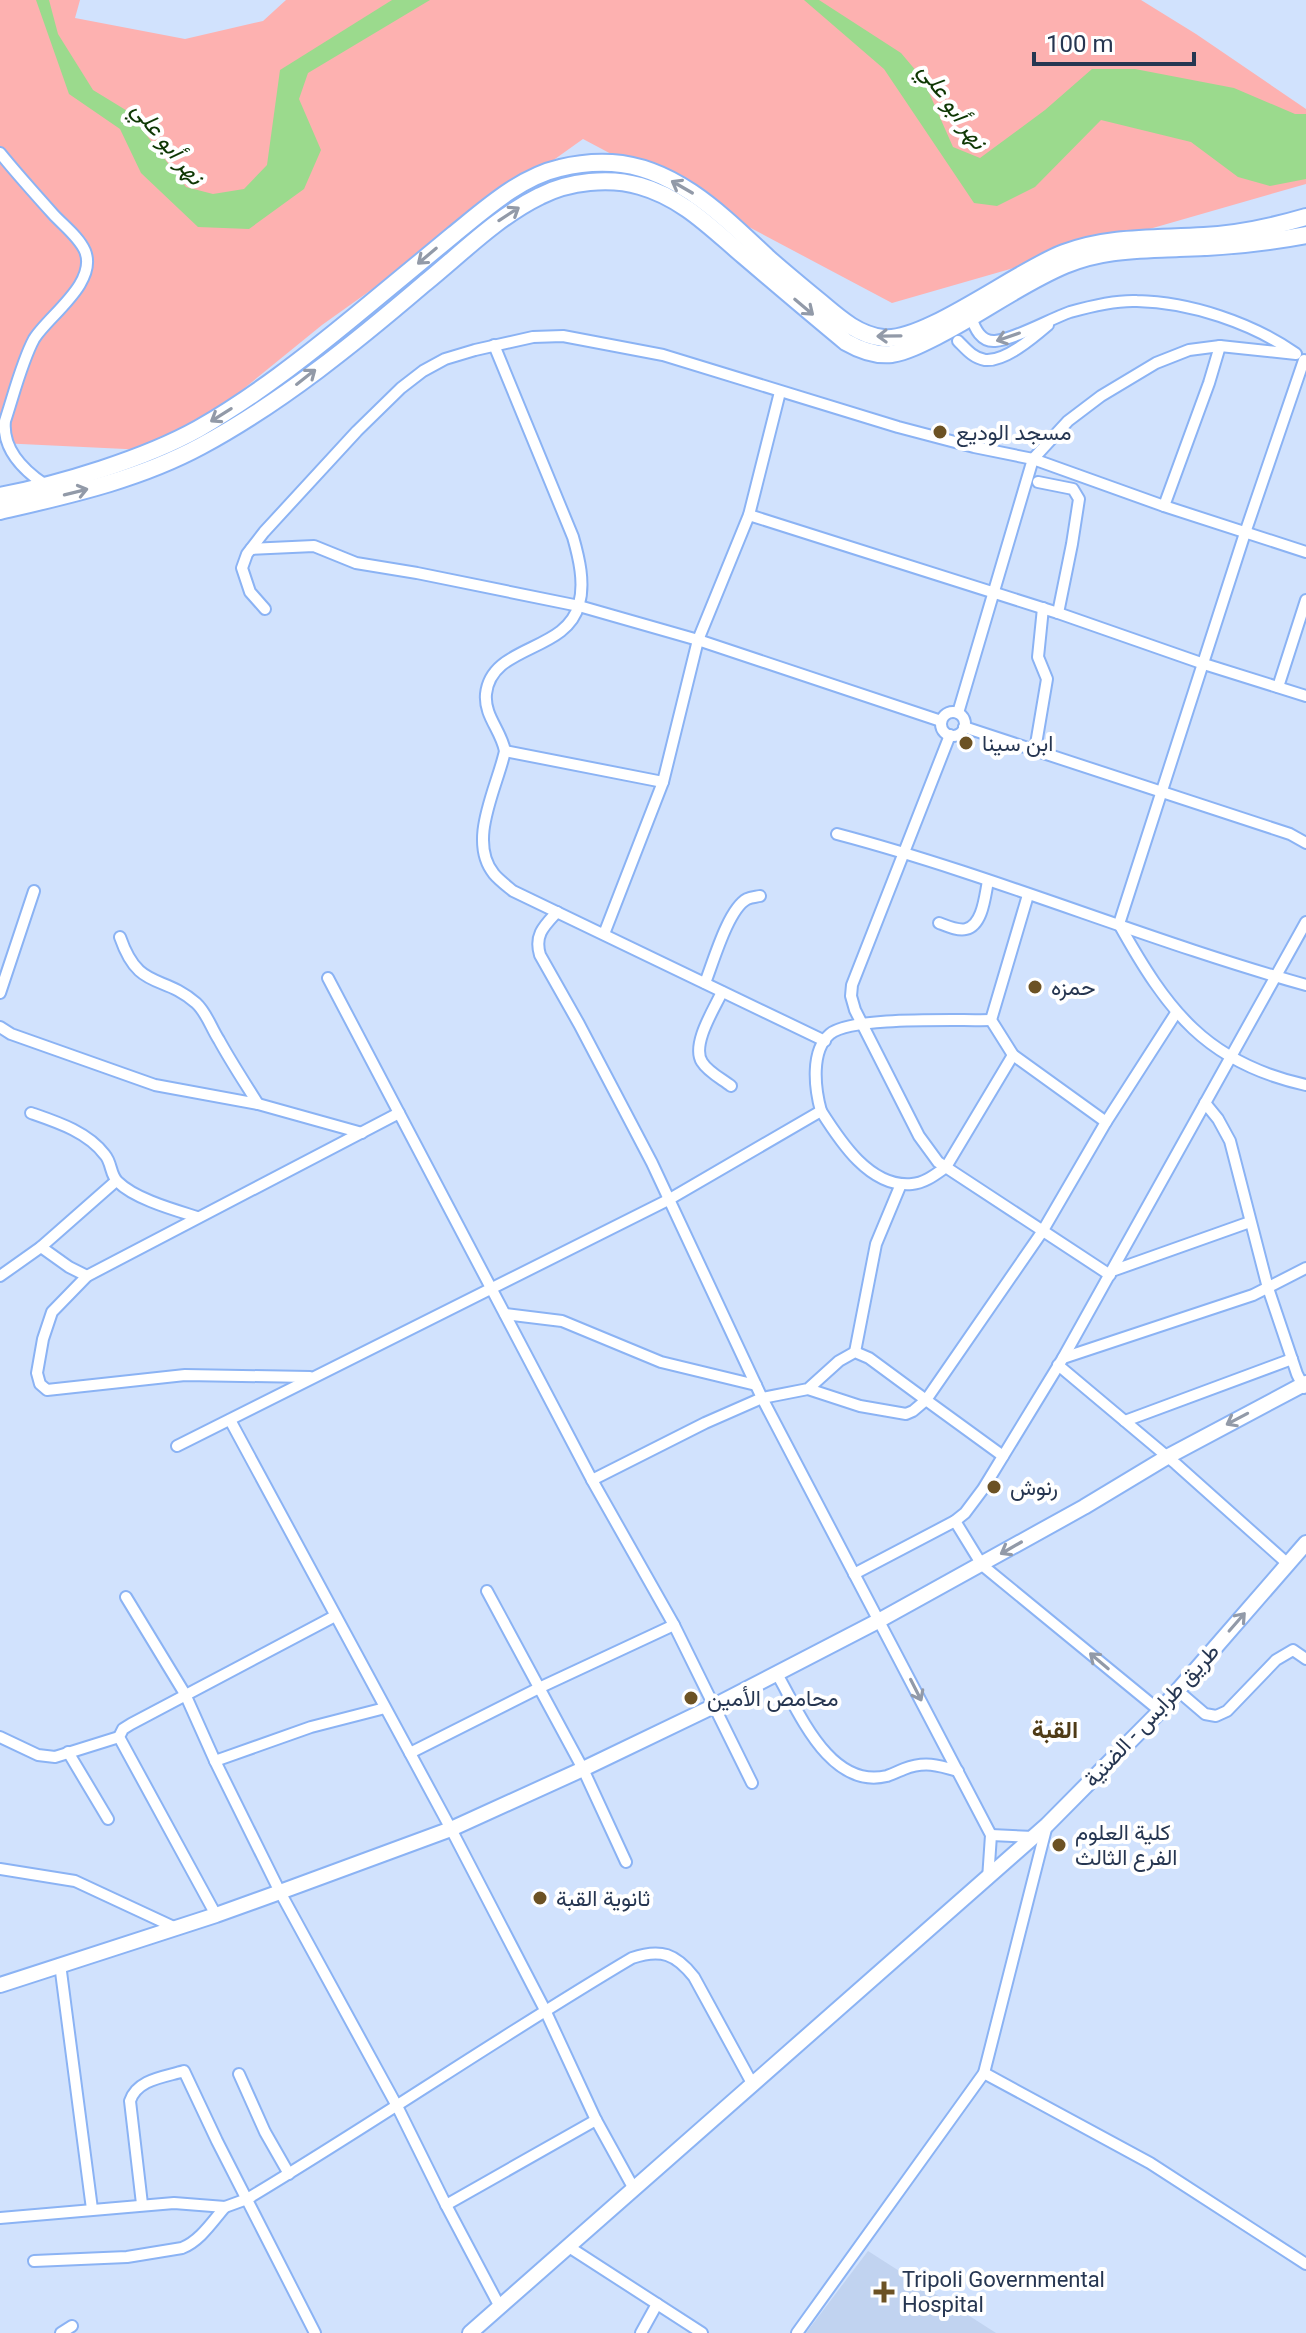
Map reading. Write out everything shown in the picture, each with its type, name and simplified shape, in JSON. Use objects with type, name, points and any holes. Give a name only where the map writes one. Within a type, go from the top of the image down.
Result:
[{"type":"main road","points":[[0,511],[44,484],[147,453],[196,430],[282,374],[467,224],[533,177],[556,168],[615,163],[647,170],[692,192],[827,308],[866,335],[886,339],[947,320],[1029,268],[1064,253],[1108,240],[1207,236],[1265,229],[1306,217]]},
{"type":"main road","points":[[0,496],[21,498],[117,481],[188,453],[287,392],[424,285],[499,220],[543,194],[570,186],[619,181],[665,195],[690,210],[827,326],[859,349],[875,354],[892,354],[916,347],[1031,281],[1097,254],[1130,249],[1265,243],[1306,235]]},
{"type":"main road","points":[[467,224],[479,238]]},
{"type":"main road","points":[[322,342],[334,356]]},
{"type":"main road","points":[[0,1985],[216,1915],[451,1829],[583,1769],[714,1706],[880,1620],[982,1565],[1167,1457],[1305,1386]]},
{"type":"main road","name":"طريق طرابس - الضنية","points":[[470,2333],[1047,1825],[1160,1711],[1306,1543]]},
{"type":"street","points":[[0,153],[84,249],[87,260],[71,297],[34,339],[5,421],[9,447],[16,460],[25,471],[44,484]]},
{"type":"street","points":[[971,317],[981,336],[1000,341],[1056,318],[1105,304],[1155,302],[1222,318],[1263,335],[1302,359]]},
{"type":"street","points":[[958,341],[969,353],[981,359],[995,359],[1033,338],[1056,318]]},
{"type":"street","points":[[265,609],[250,592],[242,568],[251,549],[357,431],[401,388],[445,359],[533,337],[563,336],[663,355],[959,443],[1033,459],[1306,552]]},
{"type":"street","points":[[494,345],[573,537],[581,574],[579,606],[569,623],[537,647],[511,657],[490,680],[486,694],[487,712],[503,739],[505,751],[481,835],[482,852],[494,875],[513,891],[825,1041]]},
{"type":"street","points":[[958,713],[1033,459],[1068,421],[1084,407],[1126,381],[1174,355],[1202,347],[1220,346],[1302,359]]},
{"type":"street","points":[[1164,506],[1220,346]]},
{"type":"street","points":[[1302,359],[1119,924],[1176,1013],[1212,1046],[1230,1059],[1306,1085]]},
{"type":"street","points":[[604,934],[663,782],[698,640],[749,515],[780,392]]},
{"type":"street","points":[[1038,482],[1073,489],[1079,499],[1058,613]]},
{"type":"street","points":[[749,515],[1043,608],[1306,696]]},
{"type":"street","points":[[251,549],[314,546],[356,563],[579,606],[698,640],[941,721]]},
{"type":"street","points":[[1278,687],[1306,600]]},
{"type":"street","points":[[1035,750],[1047,679],[1038,657],[1043,608]]},
{"type":"street","points":[[949,712],[958,713],[964,719],[964,727],[957,735],[950,735],[942,728],[941,721],[949,712]]},
{"type":"street","points":[[964,727],[1290,834],[1306,843]]},
{"type":"street","points":[[950,735],[852,985],[851,996],[855,1010],[929,1153],[1042,1232],[1111,1273],[1250,1222]]},
{"type":"street","points":[[505,751],[663,782]]},
{"type":"street","points":[[837,834],[904,852],[1306,985]]},
{"type":"street","points":[[1290,834],[1306,834]]},
{"type":"street","points":[[939,923],[968,929],[976,923],[984,904],[988,881]]},
{"type":"street","points":[[0,993],[34,891]]},
{"type":"street","points":[[1028,895],[991,1020],[1013,1055],[1106,1122]]},
{"type":"street","points":[[705,983],[737,908],[746,899],[760,896]]},
{"type":"street","points":[[557,912],[540,932],[536,944],[540,955],[652,1163],[762,1398],[991,1835],[988,1879]]},
{"type":"street","points":[[854,1574],[955,1521],[978,1496],[1111,1273],[1306,922]]},
{"type":"street","points":[[120,937],[127,958],[135,968],[151,980],[195,1002],[206,1015],[223,1049],[258,1104]]},
{"type":"street","points":[[328,978],[592,1480],[674,1625],[752,1783]]},
{"type":"street","points":[[722,992],[698,1044],[699,1057],[704,1065],[731,1086]]},
{"type":"street","points":[[592,1480],[762,1398],[808,1389],[860,1406],[899,1413],[913,1411],[926,1400],[1042,1232],[1106,1122],[1176,1013]]},
{"type":"street","points":[[991,1020],[863,1023],[831,1033],[825,1041],[817,1067],[816,1092],[821,1111],[842,1142],[870,1171],[901,1184],[914,1184],[931,1178],[946,1167],[1013,1055]]},
{"type":"street","points":[[0,1027],[11,1034],[155,1085],[258,1104],[362,1133]]},
{"type":"street","points":[[1205,1103],[1230,1141],[1268,1288],[1292,1359],[1305,1386]]},
{"type":"street","points":[[177,1446],[668,1200],[821,1111]]},
{"type":"street","points":[[31,1113],[84,1137],[108,1158],[116,1181],[127,1190],[197,1217]]},
{"type":"street","points":[[318,1377],[185,1375],[47,1390],[40,1384],[37,1373],[52,1312],[87,1276],[399,1113]]},
{"type":"street","points":[[0,1276],[41,1247],[116,1181]]},
{"type":"street","points":[[808,1389],[839,1361],[855,1352],[876,1244],[901,1184]]},
{"type":"street","points":[[41,1247],[87,1276]]},
{"type":"street","points":[[1060,1361],[1268,1288],[1306,1268]]},
{"type":"street","points":[[505,1314],[562,1321],[661,1362],[756,1385]]},
{"type":"street","points":[[855,1352],[869,1358],[1003,1456]]},
{"type":"street","points":[[1125,1421],[1292,1359]]},
{"type":"street","points":[[1060,1361],[1288,1564]]},
{"type":"street","points":[[230,1420],[451,1829],[545,2010],[596,2120],[634,2189]]},
{"type":"street","points":[[955,1521],[982,1565],[1160,1711]]},
{"type":"street","points":[[487,1591],[541,1687],[626,1862]]},
{"type":"street","points":[[126,1597],[185,1694],[280,1892],[397,2106],[500,2307]]},
{"type":"street","points":[[0,1737],[38,1755],[55,1757],[119,1737],[123,1729],[131,1724],[335,1616]]},
{"type":"street","points":[[410,1753],[674,1625]]},
{"type":"street","points":[[1177,1690],[1205,1714],[1216,1716],[1227,1711],[1276,1660],[1293,1650],[1306,1659]]},
{"type":"street","points":[[777,1674],[821,1750],[842,1767],[869,1777],[885,1777],[924,1763],[958,1771]]},
{"type":"street","points":[[215,1761],[311,1727],[385,1708]]},
{"type":"street","points":[[119,1737],[216,1915]]},
{"type":"street","points":[[68,1752],[108,1819]]},
{"type":"street","points":[[797,2333],[984,2073],[1047,1825]]},
{"type":"street","points":[[991,1835],[1033,1837]]},
{"type":"street","points":[[0,1869],[75,1881],[176,1928]]},
{"type":"street","points":[[0,2218],[142,2204],[225,2207],[247,2199],[545,2010],[632,1958],[648,1953],[668,1955],[683,1963],[694,1977],[753,2085]]},
{"type":"street","points":[[60,1964],[92,2209]]},
{"type":"street","points":[[142,2204],[130,2101],[133,2091],[146,2082],[184,2071],[315,2333]]},
{"type":"street","points":[[984,2073],[1150,2163],[1306,2264]]},
{"type":"street","points":[[239,2074],[265,2132],[289,2174]]},
{"type":"street","points":[[446,2205],[596,2120]]},
{"type":"street","points":[[34,2261],[127,2257],[182,2248],[190,2245],[225,2207]]},
{"type":"street","points":[[569,2247],[702,2333]]},
{"type":"street","points":[[641,2333],[657,2304]]},
{"type":"street","points":[[61,2333],[72,2326]]},
{"type":"shaded area","points":[[0,0],[80,0],[75,18],[185,39],[263,21],[286,0],[1141,0],[1306,109],[1306,184],[892,303],[583,139],[322,325],[167,451],[0,443]]},
{"type":"shaded area","points":[[36,0],[49,0],[58,34],[93,90],[129,112],[186,187],[213,194],[244,189],[267,165],[280,70],[392,0],[430,0],[308,73],[299,99],[321,150],[304,189],[249,229],[198,227],[141,173],[120,129],[69,94]]},
{"type":"shaded area","points":[[804,0],[819,0],[901,53],[923,79],[953,147],[980,158],[1045,110],[1092,69],[1135,69],[1234,88],[1295,114],[1306,114],[1306,179],[1270,186],[1238,177],[1191,142],[1101,120],[1035,187],[997,206],[974,203],[884,69]]},
{"type":"shaded area","name":"Tripoli Governmental Hospital","points":[[868,2251],[996,2333],[806,2333]]},
{"type":"place","name":"مسجد الوديع","points":[[940,432]]},
{"type":"place","name":"ابن سينا","points":[[966,743]]},
{"type":"place","name":"حمزه","points":[[1035,987]]},
{"type":"place","name":"رنوش","points":[[994,1487]]},
{"type":"place","name":"محامص الأمين","points":[[691,1698]]},
{"type":"place","name":"كلية العلوم الفرع الثالث","points":[[1059,1845]]},
{"type":"place","name":"ثانوية القبة","points":[[540,1898]]},
{"type":"place","name":"Tripoli Governmental Hospital","points":[[884,2292]]},
{"type":"district","name":"القبة","points":[[1055,1730]]},
{"type":"water label","name":"نهر أبو علي","points":[[953,106]]},
{"type":"water label","name":"نهر أبو علي","points":[[168,143]]}]
